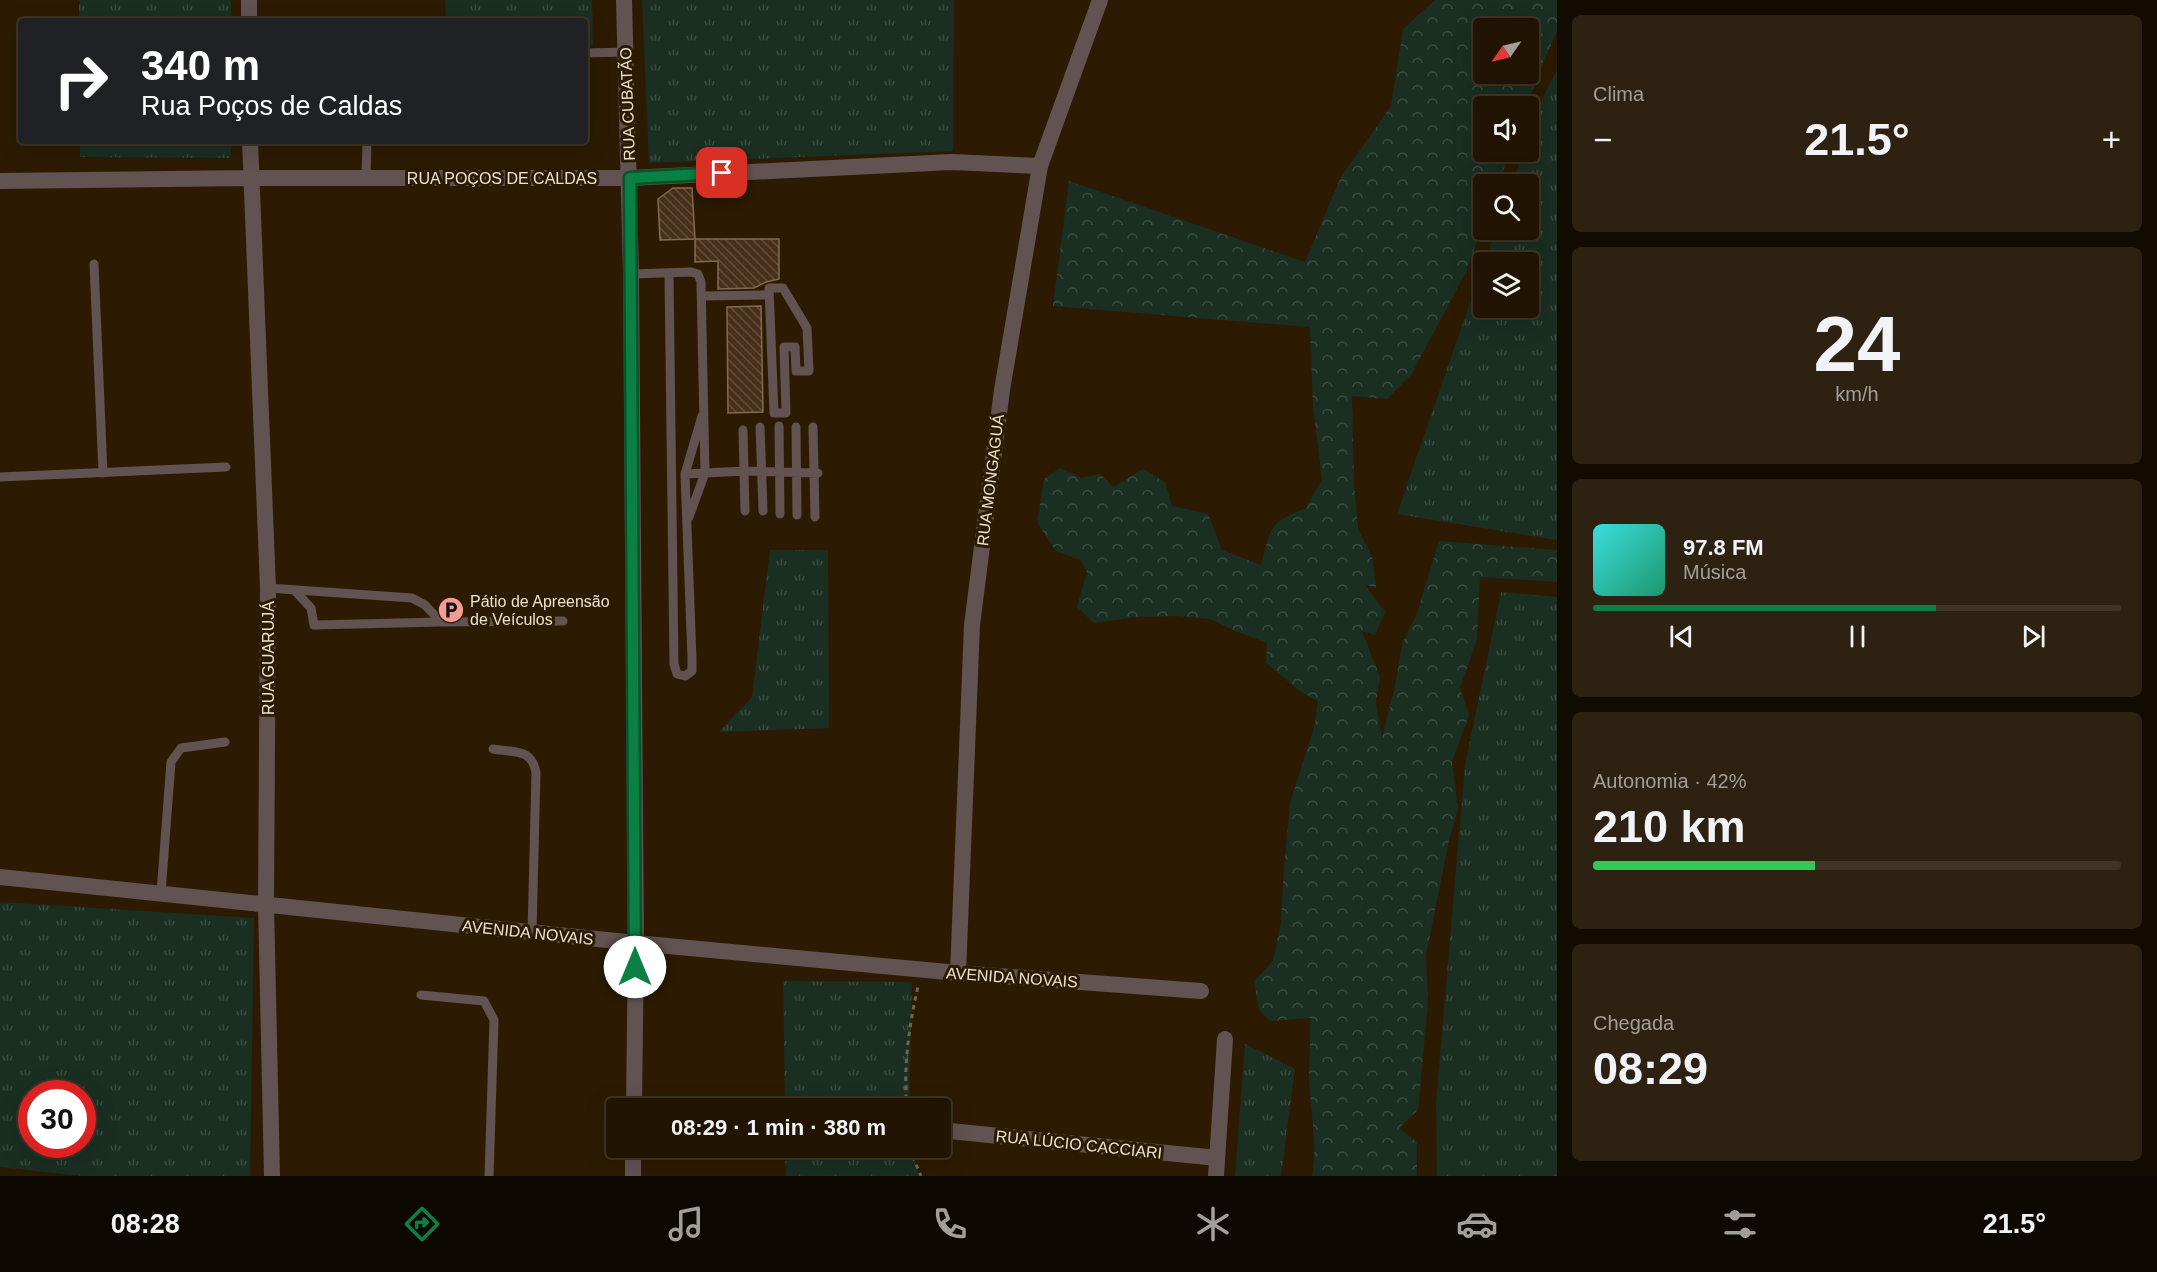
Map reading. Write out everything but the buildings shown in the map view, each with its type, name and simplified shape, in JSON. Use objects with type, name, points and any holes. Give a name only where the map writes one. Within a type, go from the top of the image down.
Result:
[{"type":"street","points":[[249,0],[249,18]]},
{"type":"street","name":"RUA CUBATÃO","points":[[624,0],[631,274],[636,943],[634,1098]]},
{"type":"street","name":"RUA MONGAGUÁ","points":[[958,973],[972,625],[1002,390],[1040,166],[1101,0]]},
{"type":"street","name":"RUA GUARUJÁ","points":[[250,144],[268,588],[266,904],[272,1176]]},
{"type":"street","name":"RUA POÇOS DE CALDAS","points":[[0,181],[250,178],[630,178],[951,162],[1040,166]]},
{"type":"street","name":"AVENIDA NOVAIS","points":[[0,877],[636,943],[922,970],[1201,991]]},
{"type":"street","points":[[1216,1176],[1225,1039]]},
{"type":"street","name":"RUA LÚCIO CACCIARI","points":[[951,1131],[1217,1158]]},
{"type":"street","points":[[633,1158],[633,1176]]},
{"type":"lane","points":[[588,52],[626,52]]},
{"type":"lane","points":[[366,178],[368,144]]},
{"type":"lane","points":[[94,264],[103,473]]},
{"type":"lane","points":[[631,274],[691,272],[698,274],[701,282],[705,473],[687,522]]},
{"type":"lane","points":[[669,274],[674,664],[677,674],[685,676],[692,671],[685,474],[705,408]]},
{"type":"lane","points":[[769,288],[783,288],[807,328],[809,371],[796,371],[795,347],[784,347],[786,413],[774,413],[769,295],[769,288]]},
{"type":"lane","points":[[702,296],[769,295]]},
{"type":"lane","points":[[779,426],[780,514]]},
{"type":"lane","points":[[760,427],[763,511]]},
{"type":"lane","points":[[796,428],[797,515]]},
{"type":"lane","points":[[813,428],[815,517]]},
{"type":"lane","points":[[743,430],[745,511]]},
{"type":"lane","points":[[0,477],[226,467]]},
{"type":"lane","points":[[685,474],[745,471],[815,473]]},
{"type":"lane","points":[[268,588],[412,598],[425,605],[441,622]]},
{"type":"lane","points":[[294,590],[311,608],[314,625],[563,621]]},
{"type":"lane","points":[[161,893],[171,762],[181,748],[225,742]]},
{"type":"lane","points":[[493,749],[528,755],[534,761],[536,774],[532,932]]},
{"type":"lane","points":[[421,995],[484,1001],[494,1020],[489,1176]]},
{"type":"path","points":[[906,1098],[910,1023],[922,970]]},
{"type":"path","points":[[913,1158],[921,1176]]},
{"type":"green space","points":[[79,0],[231,0],[231,18],[79,18]]},
{"type":"green space","points":[[445,0],[592,0],[593,45],[588,44],[588,18],[446,18]]},
{"type":"green space","points":[[642,0],[954,0],[953,151],[649,163]]},
{"type":"green space","points":[[1435,0],[1557,0],[1557,30],[1539,74],[1539,18],[1473,18],[1473,84],[1535,84],[1530,96],[1473,96],[1473,162],[1506,162],[1502,174],[1473,174],[1473,240],[1477,240],[1466,272],[1411,375],[1387,399],[1352,396],[1354,482],[1358,529],[1372,557],[1376,587],[1365,585],[1385,612],[1375,635],[1362,631],[1380,677],[1376,702],[1382,738],[1396,682],[1402,644],[1416,616],[1439,541],[1557,550],[1557,582],[1480,577],[1477,639],[1460,688],[1469,715],[1452,762],[1458,809],[1449,840],[1426,955],[1428,1003],[1418,1110],[1399,1128],[1417,1142],[1417,1176],[1312,1176],[1314,1152],[1309,1079],[1310,1018],[1270,1021],[1259,1010],[1254,981],[1273,961],[1281,922],[1290,803],[1314,728],[1318,701],[1301,692],[1266,663],[1267,643],[1210,619],[1177,616],[1136,617],[1094,623],[1077,607],[1087,572],[1080,560],[1056,551],[1037,522],[1044,479],[1060,468],[1081,478],[1100,474],[1113,487],[1143,469],[1165,482],[1172,506],[1208,514],[1222,550],[1261,565],[1273,528],[1284,518],[1306,508],[1322,479],[1313,407],[1310,327],[1053,306],[1069,181],[1305,262],[1341,177],[1391,106],[1403,29]]},
{"type":"green space","points":[[1557,70],[1557,540],[1397,514],[1473,294],[1473,318],[1539,318],[1539,252],[1488,252],[1492,240],[1539,240],[1539,174],[1515,174],[1520,162],[1539,162],[1539,107]]},
{"type":"green space","points":[[80,144],[231,144],[231,158],[80,157]]},
{"type":"green space","points":[[770,550],[828,550],[829,728],[719,732],[752,697]]},
{"type":"green space","points":[[1501,592],[1557,597],[1557,1176],[1437,1176],[1436,1103],[1465,765]]},
{"type":"green space","points":[[0,902],[254,918],[250,1176],[83,1176],[0,1167]]},
{"type":"green space","points":[[783,981],[912,982],[909,1098],[785,1098]]},
{"type":"green space","points":[[1245,1044],[1295,1069],[1281,1176],[1235,1176]]},
{"type":"green space","points":[[785,1158],[915,1158],[919,1176],[786,1176]]},
{"type":"place","name":"Pátio de Apreensão de Veículos","points":[[451,610]]},
{"type":"route","points":[[635,967],[630,178],[722,173]]}]
